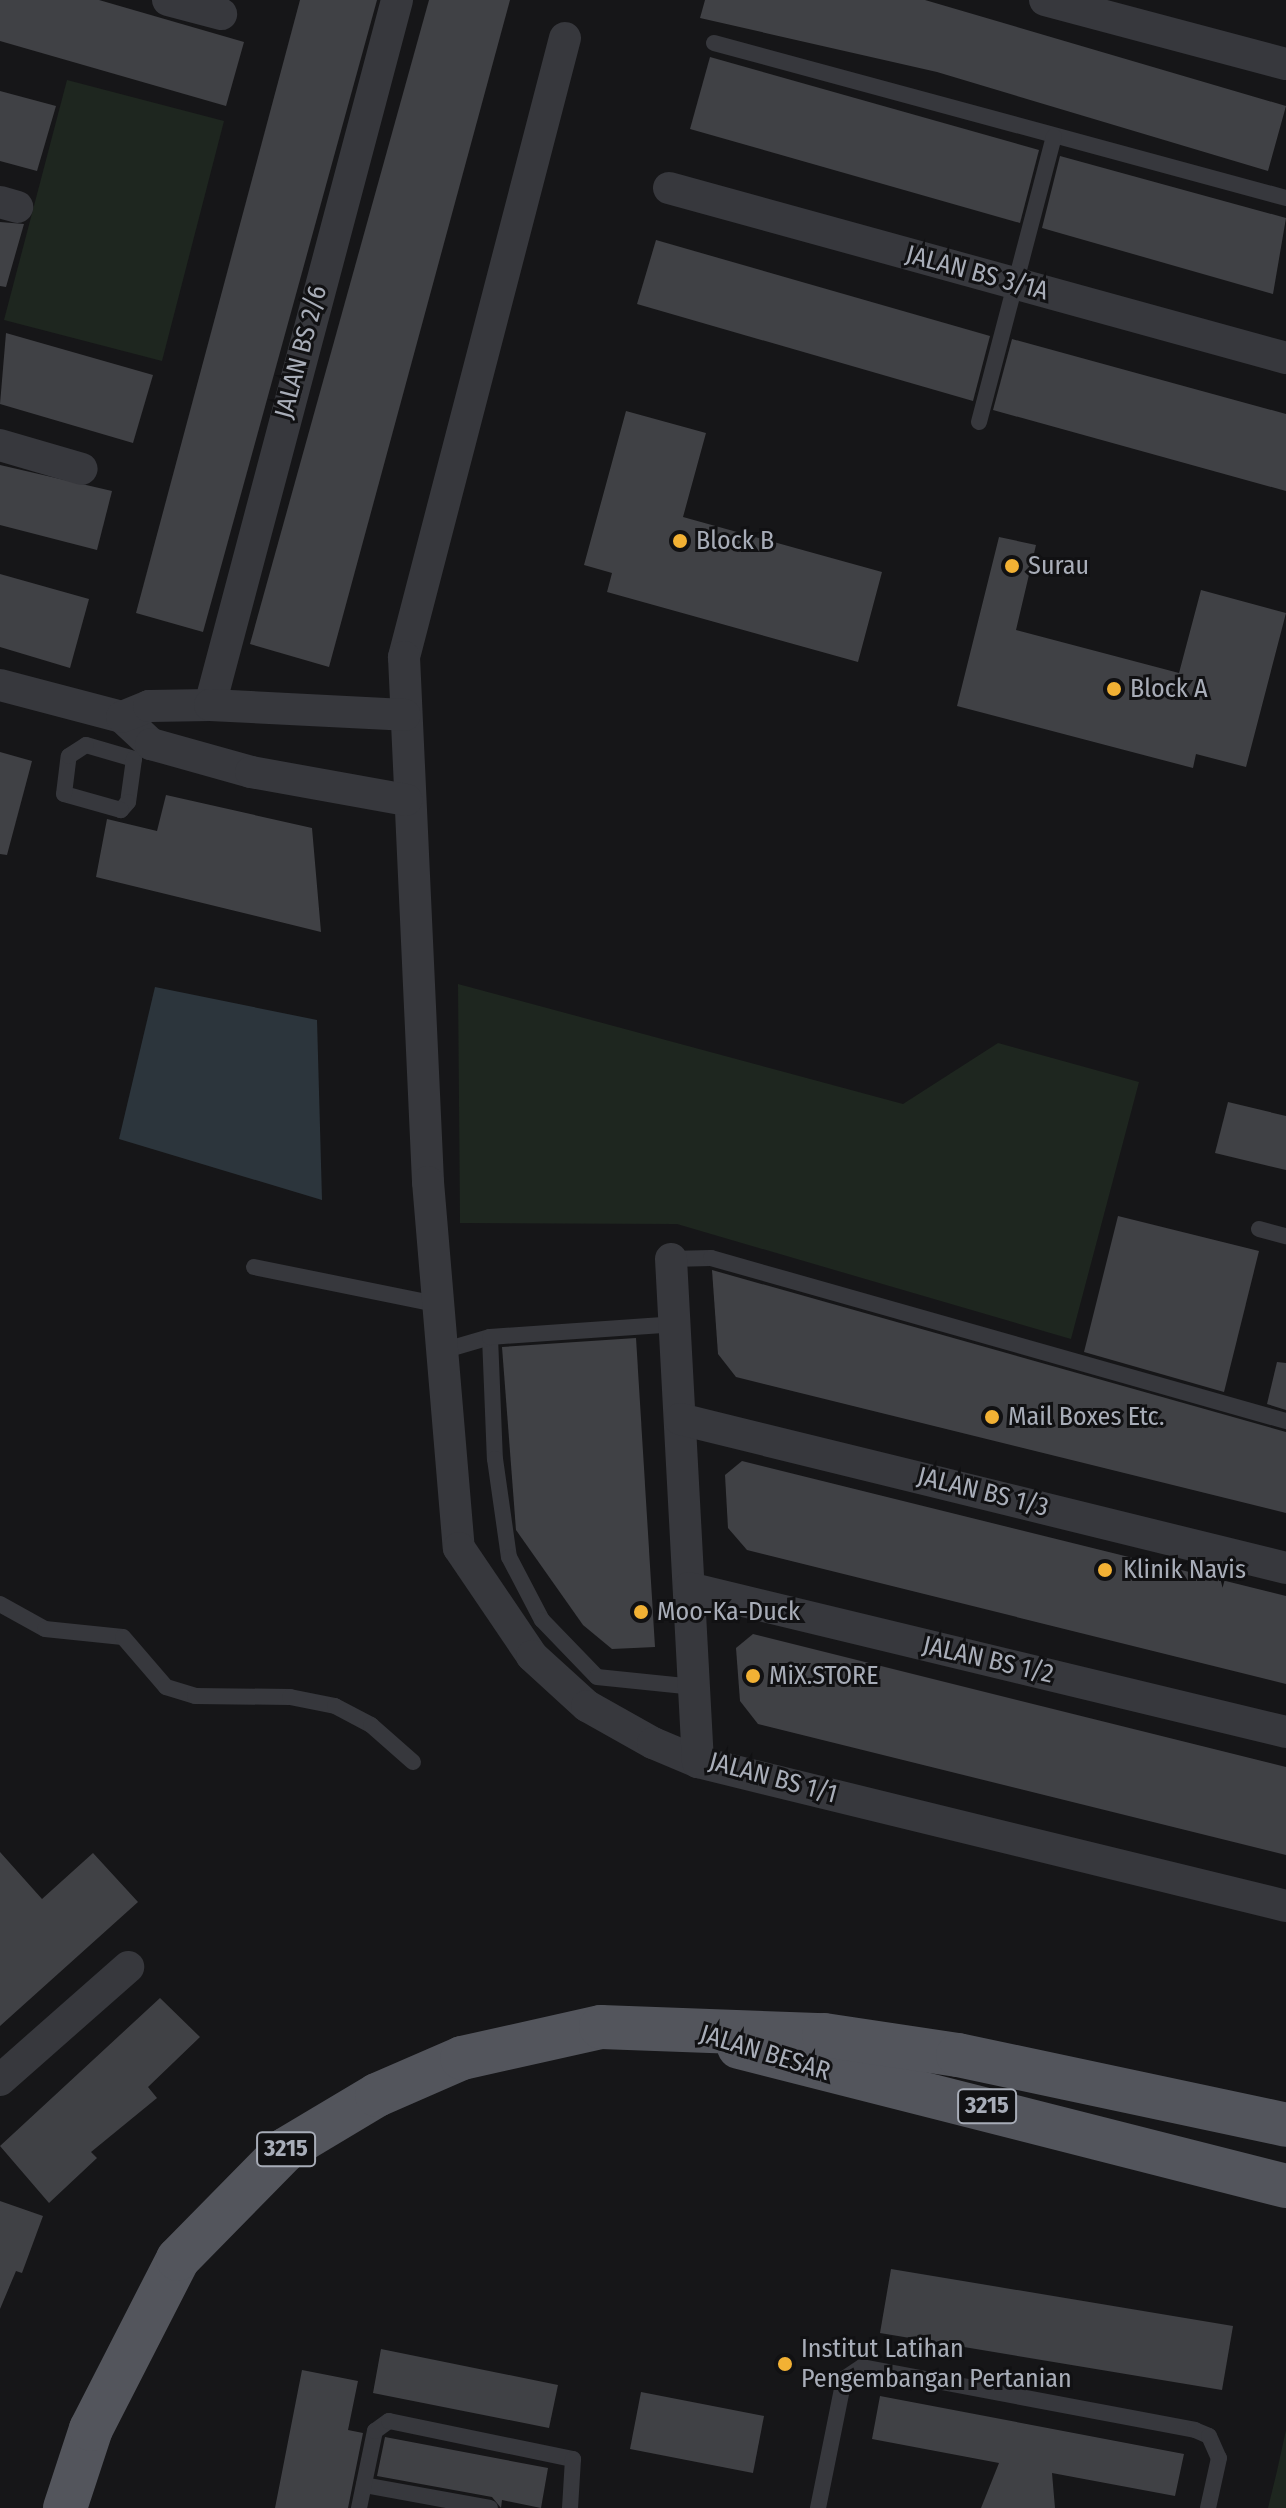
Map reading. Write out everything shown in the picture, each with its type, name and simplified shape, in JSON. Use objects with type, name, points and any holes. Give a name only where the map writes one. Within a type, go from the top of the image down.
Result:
[{"type":"main road","name":"3215","points":[[65,2508],[91,2429],[178,2259],[285,2150],[377,2095],[462,2058],[601,2027],[688,2031]]},
{"type":"main road","name":"JALAN BESAR","points":[[688,2031],[824,2035],[958,2055],[1286,2125]]},
{"type":"main road","name":"JALAN BESAR","points":[[688,2031],[816,2071],[948,2096],[1286,2186]]},
{"type":"street","points":[[168,0],[221,14]]},
{"type":"street","name":"JALAN BS 2/6","points":[[210,705],[397,0]]},
{"type":"street","points":[[1045,0],[1078,4],[1286,64]]},
{"type":"street","points":[[565,38],[407,638],[406,800],[442,1351],[459,1548],[486,1595],[532,1656],[587,1706],[698,1762]]},
{"type":"street","name":"JALAN BS 3/1A","points":[[669,188],[1286,358]]},
{"type":"street","points":[[0,445],[82,469]]},
{"type":"street","points":[[0,685],[117,716],[151,744],[251,772],[406,800]]},
{"type":"street","points":[[117,716],[149,706],[210,705],[405,715]]},
{"type":"street","name":"JALAN BS 1/1","points":[[671,1259],[698,1762],[1286,1906]]},
{"type":"street","name":"JALAN BS 1/3","points":[[680,1419],[1286,1568]]},
{"type":"street","name":"JALAN BS 1/2","points":[[689,1588],[1286,1732]]},
{"type":"street","points":[[0,2080],[128,1967]]},
{"type":"lane","points":[[714,43],[1286,198]]},
{"type":"lane","points":[[979,422],[1012,283],[1054,137]]},
{"type":"lane","points":[[104,748],[117,716]]},
{"type":"lane","points":[[76,748],[104,748],[134,759],[128,802],[121,810],[64,794],[69,756],[76,748]]},
{"type":"lane","points":[[1259,1229],[1286,1236]]},
{"type":"lane","points":[[671,1259],[711,1258],[1286,1421]]},
{"type":"lane","points":[[254,1267],[440,1305]]},
{"type":"lane","points":[[442,1351],[490,1337],[674,1324]]},
{"type":"lane","points":[[490,1337],[495,1459],[509,1557],[542,1620],[597,1677],[694,1687]]},
{"type":"lane","points":[[0,1604],[45,1629],[123,1637],[166,1687],[195,1696],[290,1697],[335,1706],[371,1725],[413,1762]]},
{"type":"lane","points":[[818,2508],[844,2379],[862,2367],[1195,2430],[1209,2436],[1219,2458],[1208,2508]]},
{"type":"lane","points":[[359,2508],[375,2431],[389,2421],[573,2459],[570,2508]]},
{"type":"lane","points":[[364,2485],[490,2508]]},
{"type":"shaded area","points":[[67,80],[224,121],[162,361],[4,320]]},
{"type":"shaded area","points":[[458,984],[903,1104],[998,1043],[1139,1082],[1071,1339],[677,1224],[460,1223]]},
{"type":"shaded area","points":[[155,987],[317,1020],[322,1200],[119,1139]]},
{"type":"shaded area","points":[[1286,2430],[1286,2508],[1268,2508],[1277,2471]]},
{"type":"building","points":[[0,0],[99,0],[244,42],[226,106],[0,41]]},
{"type":"building","points":[[300,0],[377,0],[203,632],[136,613]]},
{"type":"building","points":[[429,0],[510,0],[329,667],[250,644]]},
{"type":"building","points":[[705,0],[925,0],[1286,106],[1268,171],[937,72],[700,18]]},
{"type":"building","points":[[710,57],[1039,150],[1020,223],[690,129]]},
{"type":"building","points":[[0,91],[56,106],[37,171],[0,161]]},
{"type":"building","points":[[1060,156],[1286,218],[1273,294],[1042,228]]},
{"type":"building","points":[[0,222],[24,224],[6,287],[0,286]]},
{"type":"building","points":[[656,240],[990,336],[973,401],[637,304]]},
{"type":"building","points":[[6,333],[153,375],[133,443],[0,404]]},
{"type":"building","points":[[1012,339],[1286,414],[1286,491],[993,410]]},
{"type":"building","name":"Block B","points":[[626,411],[706,433],[683,517],[882,572],[858,662],[607,592],[612,573],[584,565]]},
{"type":"building","points":[[0,465],[112,491],[97,550],[0,525]]},
{"type":"building","name":"Block A","points":[[999,537],[1036,545],[1016,630],[1179,673],[1201,590],[1286,613],[1246,767],[1196,754],[1193,768],[957,706]]},
{"type":"building","points":[[0,574],[89,599],[70,668],[0,647]]},
{"type":"building","points":[[0,752],[32,761],[7,855],[0,854]]},
{"type":"building","points":[[166,795],[312,828],[321,932],[96,877],[107,819],[157,831]]},
{"type":"building","points":[[1228,1102],[1286,1116],[1286,1170],[1215,1153]]},
{"type":"building","points":[[1118,1216],[1259,1251],[1224,1392],[1084,1352]]},
{"type":"building","points":[[712,1270],[1286,1432],[1286,1513],[736,1377],[718,1354]]},
{"type":"building","points":[[636,1338],[655,1647],[612,1649],[583,1625],[516,1530],[502,1347]]},
{"type":"building","points":[[1277,1362],[1286,1363],[1286,1410],[1267,1404]]},
{"type":"building","points":[[742,1461],[1286,1596],[1286,1684],[747,1550],[728,1528],[725,1475]]},
{"type":"building","points":[[753,1634],[1286,1767],[1286,1855],[758,1724],[740,1701],[736,1648]]},
{"type":"building","points":[[0,1852],[42,1899],[93,1853],[138,1902],[0,2026]]},
{"type":"building","points":[[160,1998],[200,2037],[148,2087],[157,2098],[91,2152],[97,2158],[49,2203],[0,2146]]},
{"type":"building","points":[[0,2201],[43,2216],[22,2273],[16,2271],[0,2309]]},
{"type":"building","points":[[891,2269],[1233,2326],[1222,2390],[880,2333]]},
{"type":"building","points":[[381,2349],[558,2385],[549,2428],[373,2393]]},
{"type":"building","points":[[302,2370],[358,2381],[348,2430],[363,2433],[348,2508],[275,2508]]},
{"type":"building","points":[[641,2392],[764,2416],[753,2473],[630,2449]]},
{"type":"building","points":[[880,2396],[1184,2454],[1175,2496],[1052,2473],[1055,2508],[981,2508],[999,2463],[872,2439]]},
{"type":"building","points":[[385,2437],[548,2468],[541,2508],[502,2500],[501,2508],[492,2497],[377,2476]]},
{"type":"place","name":"Block B","points":[[680,541]]},
{"type":"place","name":"Surau","points":[[1012,566]]},
{"type":"place","name":"Block A","points":[[1114,689]]},
{"type":"place","name":"Mail Boxes Etc.","points":[[992,1417]]},
{"type":"place","name":"Klinik Navis","points":[[1105,1570]]},
{"type":"place","name":"Moo-Ka-Duck","points":[[641,1612]]},
{"type":"place","name":"MiX.STORE","points":[[753,1676]]},
{"type":"place","name":"Institut Latihan Pengembangan Pertanian","points":[[785,2364]]}]
